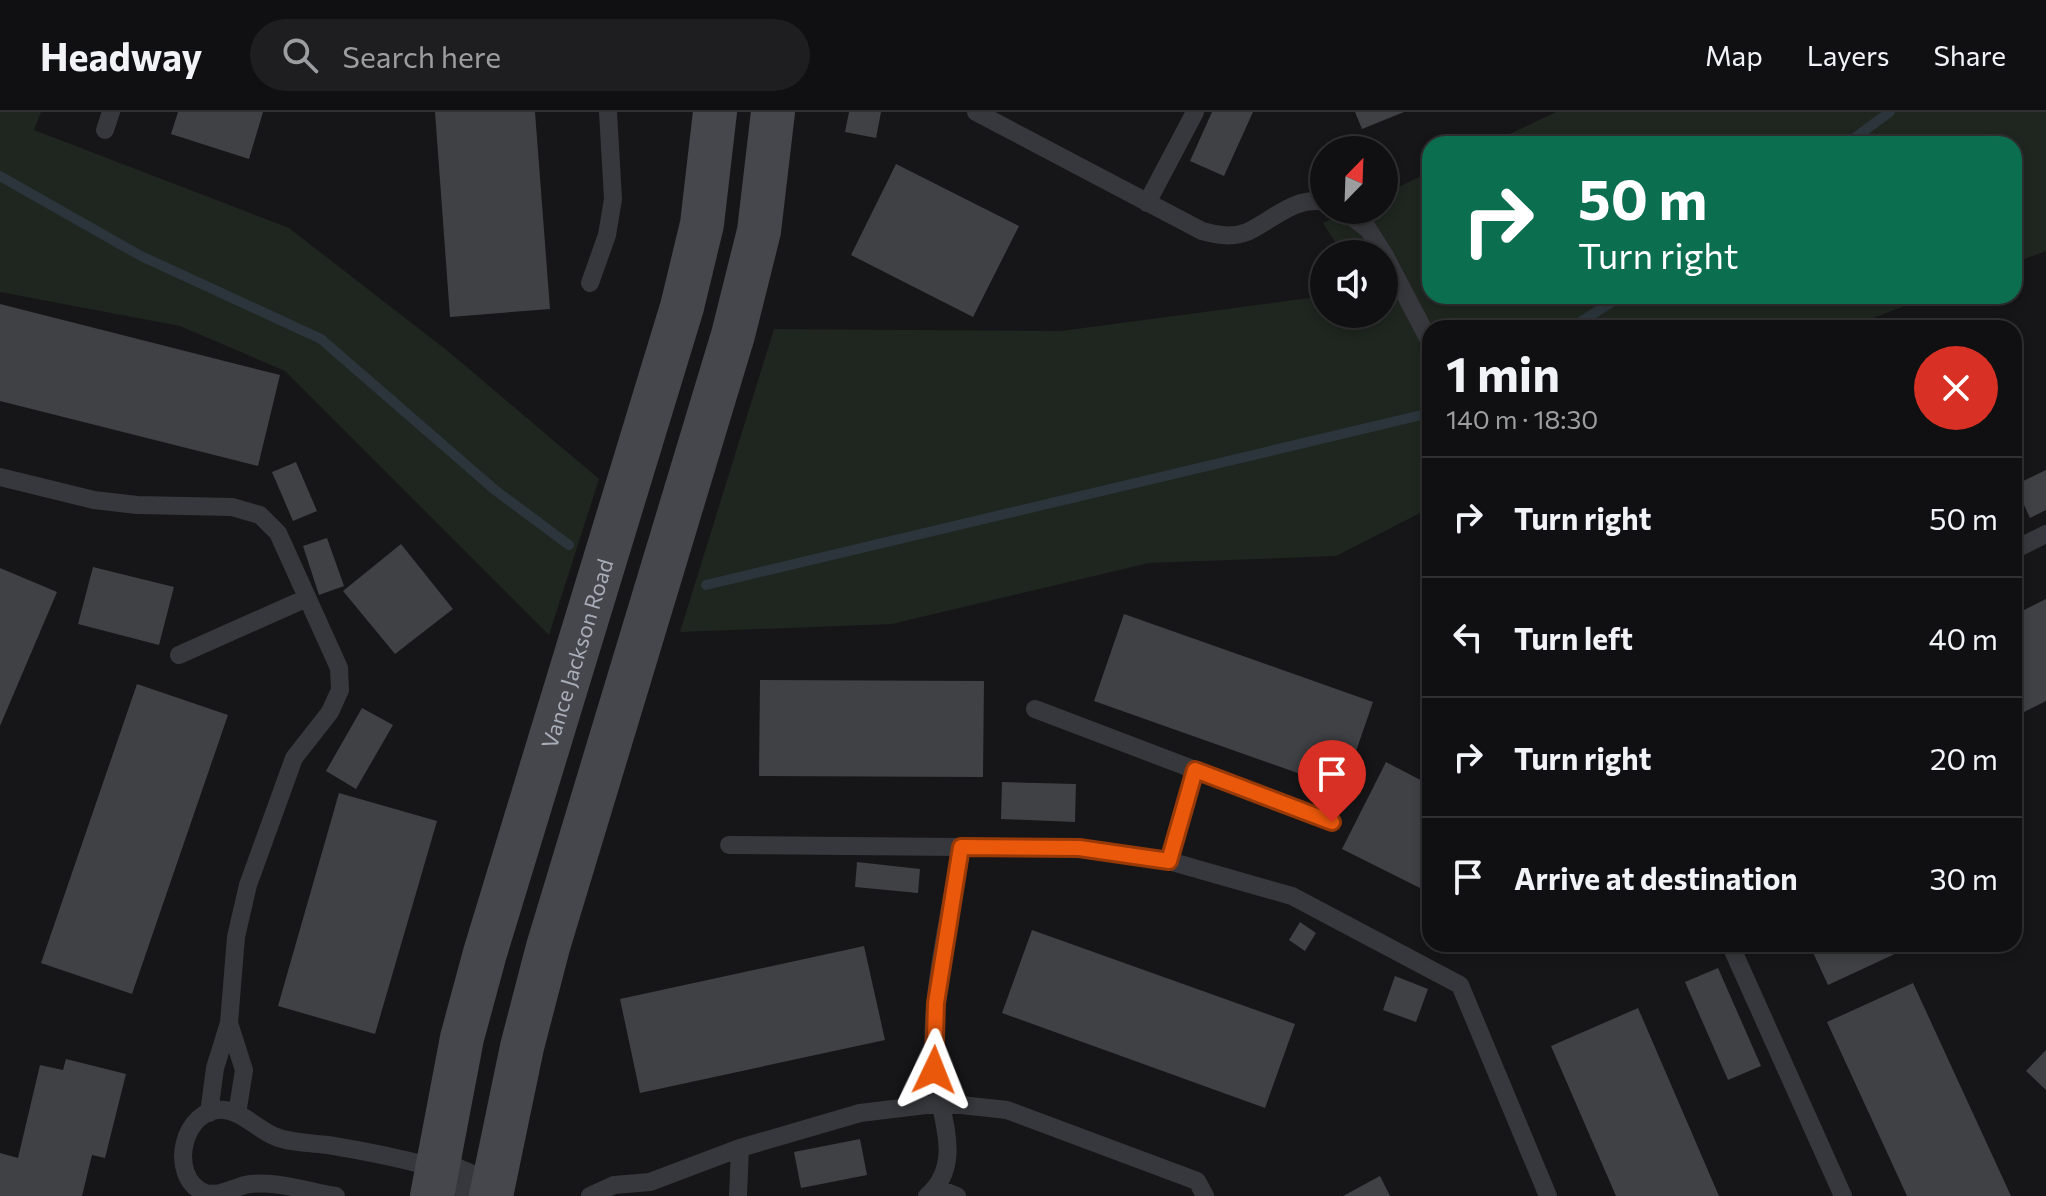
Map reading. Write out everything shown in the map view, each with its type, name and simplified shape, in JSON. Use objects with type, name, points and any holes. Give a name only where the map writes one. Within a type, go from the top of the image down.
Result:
[{"type":"main road","name":"Vance Jackson Road","points":[[434,1182],[462,1038],[485,953],[682,307],[702,224],[715,112]]},
{"type":"main road","points":[[500,1195],[522,1047],[548,947],[733,335],[759,231],[773,112]]},
{"type":"street","points":[[434,1182],[500,1195]]},
{"type":"lane","points":[[590,283],[607,235],[613,199],[608,112]]},
{"type":"lane","points":[[976,112],[1202,231],[1224,236],[1245,233],[1294,205],[1310,201]]},
{"type":"lane","points":[[1147,203],[1195,112]]},
{"type":"lane","points":[[1361,224],[1375,240]]},
{"type":"lane","points":[[1398,281],[1422,327]]},
{"type":"lane","points":[[0,477],[94,500],[137,505],[232,507],[260,515],[278,533],[339,668],[340,690],[330,712],[294,758],[248,885],[236,937],[229,1023],[215,1068],[209,1113]]},
{"type":"lane","points":[[2022,546],[2046,534]]},
{"type":"lane","points":[[179,655],[307,598]]},
{"type":"lane","points":[[1035,709],[1332,822]]},
{"type":"lane","points":[[1169,861],[1195,770]]},
{"type":"lane","points":[[729,845],[1079,848],[1169,861],[1292,896],[1460,985],[1548,1196]]},
{"type":"lane","points":[[957,1196],[932,1192],[949,1156],[943,1103],[934,1070],[936,1003],[961,847]]},
{"type":"lane","points":[[1734,952],[1843,1196]]},
{"type":"lane","points":[[229,1023],[244,1070],[237,1114]]},
{"type":"lane","points":[[590,1196],[614,1185],[650,1182],[740,1148],[860,1113],[943,1103],[1007,1110],[1197,1181],[1205,1196]]},
{"type":"lane","points":[[336,1196],[246,1185],[222,1196],[193,1192],[182,1157],[185,1141],[194,1125],[209,1113],[224,1110],[237,1114],[275,1137],[389,1155],[434,1182]]},
{"type":"lane","points":[[738,1196],[740,1148]]},
{"type":"lane","points":[[636,1196],[650,1182]]},
{"type":"shaded area","points":[[0,112],[41,112],[34,130],[289,228],[449,352],[599,479],[549,635],[285,371],[180,326],[0,292]]},
{"type":"shaded area","points":[[1556,112],[2046,112],[2046,251],[2022,260],[2022,136],[1506,136]]},
{"type":"shaded area","points":[[1422,176],[1422,304],[1910,304],[1868,320],[1422,320],[1422,512],[1336,556],[1149,563],[892,624],[680,632],[774,329],[1061,331],[1310,298],[1310,328],[1398,328],[1398,240],[1334,240],[1324,224],[1398,224],[1398,187]]},
{"type":"building","points":[[178,112],[263,112],[249,159],[171,134]]},
{"type":"building","points":[[435,112],[535,112],[550,309],[450,317]]},
{"type":"building","points":[[849,112],[881,112],[876,138],[845,132]]},
{"type":"building","points":[[1212,112],[1253,112],[1224,176],[1190,161]]},
{"type":"building","points":[[1355,112],[1404,112],[1362,129]]},
{"type":"building","points":[[896,164],[1019,226],[973,317],[851,255]]},
{"type":"building","points":[[0,304],[280,375],[258,466],[0,401]]},
{"type":"building","points":[[296,462],[317,511],[293,521],[272,472]]},
{"type":"building","points":[[2046,470],[2046,510],[2030,518],[2022,500],[2022,482]]},
{"type":"building","points":[[327,538],[344,586],[319,595],[303,546]]},
{"type":"building","points":[[401,544],[453,609],[395,654],[343,591]]},
{"type":"building","points":[[93,567],[174,587],[159,645],[78,624]]},
{"type":"building","points":[[0,568],[57,592],[0,726]]},
{"type":"building","points":[[2046,599],[2046,701],[2022,713],[2022,611]]},
{"type":"building","points":[[1124,614],[1373,702],[1343,789],[1094,701]]},
{"type":"building","points":[[760,680],[984,681],[983,777],[759,776]]},
{"type":"building","points":[[137,684],[228,715],[132,994],[41,963]]},
{"type":"building","points":[[362,708],[393,725],[356,789],[326,771]]},
{"type":"building","points":[[1386,762],[1422,781],[1422,889],[1342,849]]},
{"type":"building","points":[[1002,782],[1076,784],[1075,822],[1001,819]]},
{"type":"building","points":[[339,793],[437,821],[375,1034],[278,1006]]},
{"type":"building","points":[[857,862],[920,869],[918,893],[855,887]]},
{"type":"building","points":[[1300,922],[1316,933],[1305,951],[1289,940]]},
{"type":"building","points":[[1032,930],[1295,1024],[1265,1108],[1002,1013]]},
{"type":"building","points":[[864,946],[885,1040],[640,1093],[620,999]]},
{"type":"building","points":[[1813,952],[1899,952],[1828,985]]},
{"type":"building","points":[[1718,968],[1761,1066],[1728,1080],[1685,982]]},
{"type":"building","points":[[1395,976],[1428,989],[1416,1022],[1383,1010]]},
{"type":"building","points":[[1913,983],[2011,1196],[1907,1196],[1827,1022]]},
{"type":"building","points":[[1638,1008],[1719,1196],[1616,1196],[1551,1046]]},
{"type":"building","points":[[2046,1050],[2046,1090],[2026,1071]]},
{"type":"building","points":[[66,1059],[126,1074],[105,1158],[92,1155],[82,1196],[0,1196],[0,1153],[18,1158],[40,1065],[63,1070]]},
{"type":"building","points":[[860,1139],[867,1175],[801,1188],[794,1152]]},
{"type":"building","points":[[1380,1176],[1390,1196],[1343,1196]]},
{"type":"waterway","points":[[1857,136],[1890,112]]},
{"type":"waterway","points":[[0,176],[141,256],[321,339],[495,490],[569,545]]},
{"type":"waterway","points":[[1584,320],[1608,304]]},
{"type":"waterway","points":[[706,585],[1422,415]]},
{"type":"route","points":[[934,1070],[936,1003],[961,847],[1079,848],[1169,861],[1195,770],[1332,822]]}]
